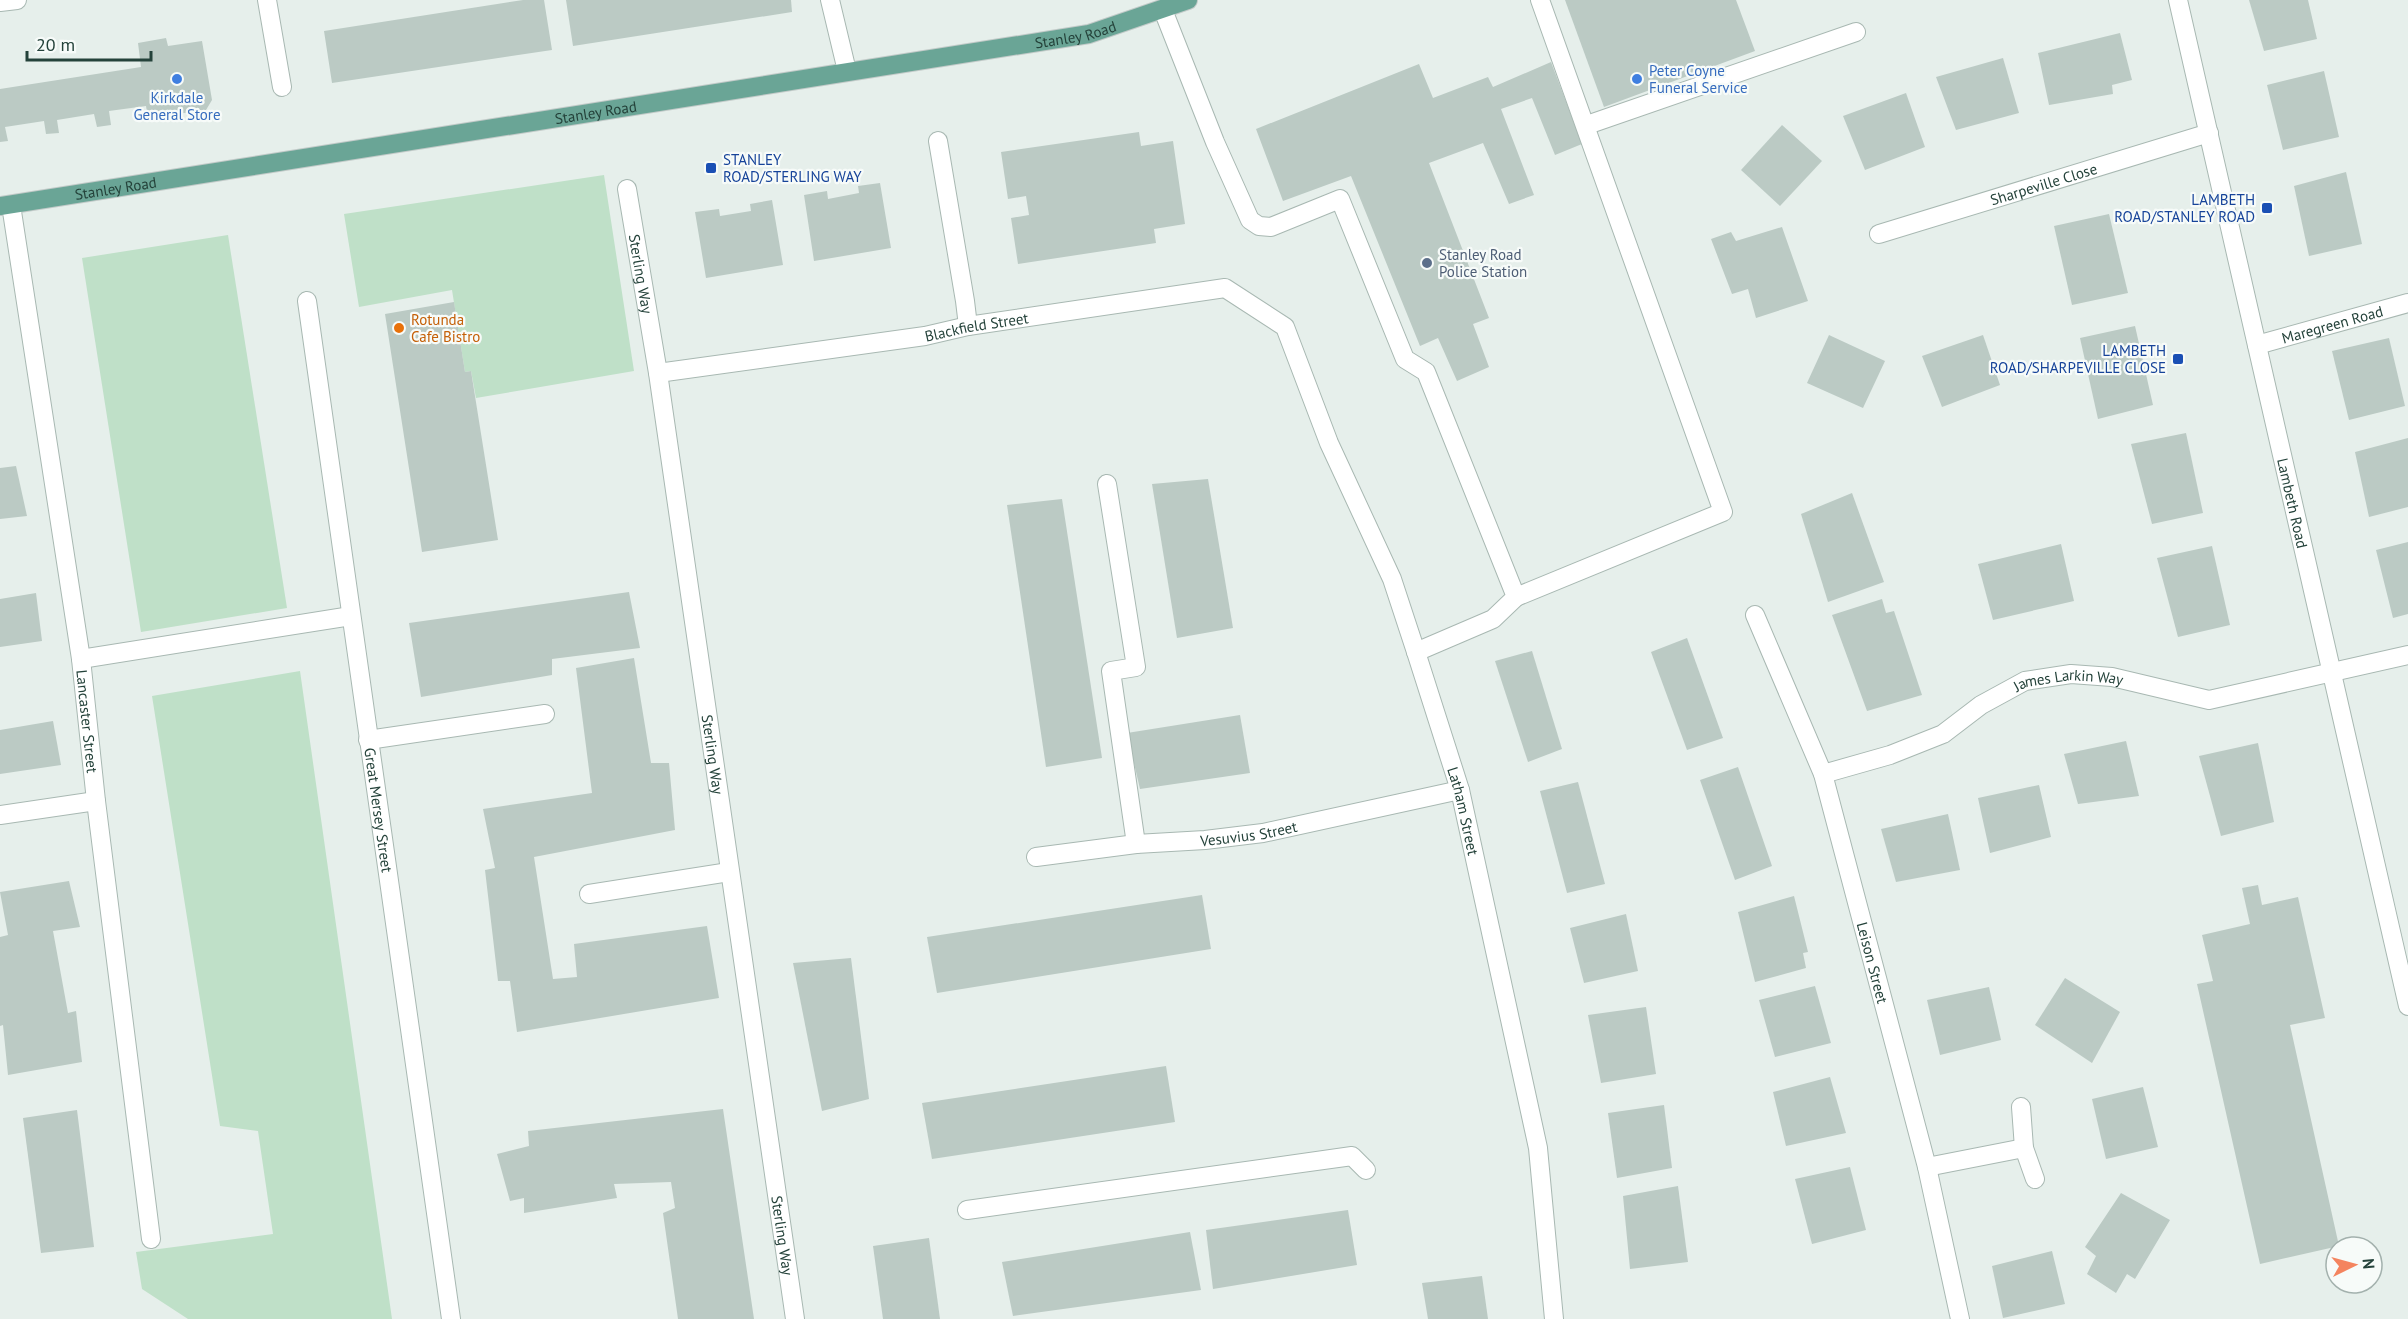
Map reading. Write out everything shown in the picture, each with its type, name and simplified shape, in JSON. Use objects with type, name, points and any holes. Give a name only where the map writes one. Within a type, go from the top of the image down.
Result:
[{"type":"main road","name":"Stanley Road","points":[[6,206],[1089,34],[1161,5],[1188,0]]},
{"type":"street","points":[[0,2],[17,0]]},
{"type":"street","points":[[267,0],[282,87]]},
{"type":"street","points":[[830,0],[848,71]]},
{"type":"street","points":[[1416,652],[1493,619],[1516,597],[1723,512],[1587,125],[1540,0]]},
{"type":"street","name":"Lambeth Road","points":[[2178,0],[2408,1006]]},
{"type":"street","points":[[1161,5],[1215,142],[1250,220],[1259,226],[1271,227],[1340,199],[1405,359],[1426,372],[1516,597]]},
{"type":"street","points":[[1587,125],[1856,32]]},
{"type":"street","name":"Sharpeville Close","points":[[1879,234],[2209,133]]},
{"type":"street","points":[[938,141],[968,326]]},
{"type":"street","name":"Sterling Way","points":[[627,189],[658,373],[795,1319]]},
{"type":"street","name":"Lancaster Street","points":[[6,206],[81,659],[96,801],[151,1239]]},
{"type":"street","name":"Blackfield Street","points":[[658,373],[926,336],[968,326],[1225,288],[1285,327]]},
{"type":"street","name":"Great Mersey Street","points":[[307,301],[451,1319]]},
{"type":"street","name":"Maregreen Road","points":[[2257,345],[2408,303]]},
{"type":"street","name":"Latham Street","points":[[1285,327],[1329,443],[1392,579],[1460,790],[1538,1148],[1554,1319]]},
{"type":"street","points":[[1107,484],[1136,667],[1111,671],[1136,844]]},
{"type":"street","name":"Leison Street","points":[[1755,615],[1823,774],[1927,1167],[1960,1319]]},
{"type":"street","points":[[81,659],[351,616]]},
{"type":"street","name":"James Larkin Way","points":[[1823,774],[1890,755],[1942,734],[1981,705],[2025,681],[2071,674],[2112,677],[2210,700],[2408,655]]},
{"type":"street","points":[[368,740],[545,714]]},
{"type":"street","name":"Vesuvius Street","points":[[1036,857],[1136,844],[1205,840],[1263,832],[1460,790]]},
{"type":"street","points":[[0,815],[96,801]]},
{"type":"street","points":[[588,894],[729,872]]},
{"type":"street","points":[[2021,1107],[2024,1148],[2035,1179]]},
{"type":"street","points":[[1927,1167],[2024,1148]]},
{"type":"street","points":[[967,1210],[1352,1156],[1366,1170]]},
{"type":"green space","points":[[604,175],[634,371],[476,398],[471,371],[465,372],[452,290],[359,307],[344,214]]},
{"type":"green space","points":[[228,235],[287,608],[141,632],[82,258]]},
{"type":"green space","points":[[300,671],[392,1319],[188,1319],[142,1289],[136,1252],[273,1234],[258,1131],[220,1126],[152,696]]},
{"type":"building","points":[[523,0],[544,0],[552,50],[332,83],[324,31]]},
{"type":"building","points":[[566,0],[791,0],[792,12],[573,46]]},
{"type":"building","name":"Peter Coyne Funeral Service","points":[[1565,0],[1736,0],[1755,51],[1604,107]]},
{"type":"building","points":[[2249,0],[2308,0],[2317,39],[2264,51]]},
{"type":"building","points":[[2120,33],[2132,80],[2112,85],[2113,94],[2049,105],[2038,53]]},
{"type":"building","points":[[166,38],[168,46],[202,41],[212,100],[206,110],[148,118],[146,106],[109,111],[111,125],[97,127],[94,114],[57,120],[59,133],[46,134],[44,121],[5,127],[8,141],[0,142],[0,89],[141,67],[138,43]]},
{"type":"building","points":[[2003,58],[2019,113],[1956,130],[1936,77]]},
{"type":"building","name":"Stanley Road Police Station","points":[[1551,62],[1582,144],[1555,155],[1532,98],[1501,109],[1534,195],[1509,204],[1483,143],[1429,163],[1489,318],[1473,324],[1489,367],[1457,381],[1438,338],[1420,346],[1351,176],[1283,201],[1256,129],[1419,64],[1433,98],[1488,77],[1493,87]]},
{"type":"building","points":[[2324,71],[2339,137],[2283,150],[2267,85]]},
{"type":"building","points":[[1906,93],[1925,147],[1865,170],[1843,116]]},
{"type":"building","points":[[1782,125],[1822,161],[1780,206],[1741,170]]},
{"type":"building","points":[[1139,132],[1141,146],[1173,141],[1185,224],[1154,229],[1156,243],[1018,264],[1011,218],[1029,215],[1026,196],[1008,199],[1001,152]]},
{"type":"building","points":[[2346,172],[2362,244],[2309,256],[2294,186]]},
{"type":"building","points":[[880,183],[891,248],[814,261],[804,195],[827,191],[828,199],[859,193],[858,186]]},
{"type":"building","points":[[772,200],[783,265],[706,278],[695,212],[719,209],[720,216],[751,211],[750,204]]},
{"type":"building","points":[[2109,214],[2128,293],[2072,305],[2054,226]]},
{"type":"building","points":[[1782,227],[1808,301],[1756,318],[1748,289],[1732,294],[1711,239],[1731,232],[1736,241]]},
{"type":"building","points":[[454,302],[465,372],[471,371],[498,540],[422,552],[385,314]]},
{"type":"building","points":[[2135,326],[2153,405],[2098,419],[2080,338]]},
{"type":"building","points":[[1829,335],[1885,361],[1863,408],[1807,383]]},
{"type":"building","points":[[1983,335],[2000,385],[1942,407],[1922,356]]},
{"type":"building","points":[[2389,338],[2405,406],[2349,420],[2332,351]]},
{"type":"building","points":[[2186,433],[2203,513],[2152,524],[2131,444]]},
{"type":"building","points":[[2408,438],[2408,507],[2369,517],[2355,452]]},
{"type":"building","points":[[16,466],[27,516],[0,519],[0,468]]},
{"type":"building","points":[[1208,479],[1233,628],[1177,638],[1152,484]]},
{"type":"building","points":[[1852,493],[1884,582],[1828,602],[1801,514]]},
{"type":"building","points":[[1062,499],[1102,758],[1046,767],[1007,505]]},
{"type":"building","points":[[2408,542],[2408,614],[2393,618],[2376,550]]},
{"type":"building","points":[[2061,544],[2074,601],[1993,620],[1978,564]]},
{"type":"building","points":[[2212,546],[2230,625],[2178,637],[2157,558]]},
{"type":"building","points":[[629,592],[640,648],[552,659],[552,675],[421,697],[409,623]]},
{"type":"building","points":[[36,593],[42,641],[0,647],[0,599]]},
{"type":"building","points":[[1882,599],[1886,613],[1894,611],[1922,695],[1867,711],[1832,615]]},
{"type":"building","points":[[1687,638],[1723,738],[1687,750],[1651,652]]},
{"type":"building","points":[[1532,651],[1562,749],[1528,762],[1495,661]]},
{"type":"building","points":[[634,658],[651,763],[669,763],[675,830],[534,857],[553,979],[577,977],[574,944],[707,926],[719,998],[517,1032],[510,981],[498,981],[485,870],[495,868],[483,809],[592,793],[576,668]]},
{"type":"building","points":[[1240,715],[1250,773],[1140,789],[1127,733]]},
{"type":"building","points":[[53,721],[61,765],[0,774],[0,730]]},
{"type":"building","points":[[2126,741],[2139,796],[2078,804],[2064,754]]},
{"type":"building","points":[[2258,743],[2274,822],[2221,836],[2199,756]]},
{"type":"building","points":[[1738,767],[1772,866],[1735,880],[1700,780]]},
{"type":"building","points":[[1578,782],[1605,884],[1567,893],[1540,791]]},
{"type":"building","points":[[2039,785],[2051,837],[1990,853],[1978,798]]},
{"type":"building","points":[[1948,814],[1960,870],[1896,882],[1881,829]]},
{"type":"building","points":[[69,881],[80,927],[53,931],[68,1013],[76,1011],[82,1062],[8,1075],[3,1025],[0,1026],[0,937],[8,935],[0,892]]},
{"type":"building","points":[[2258,885],[2262,905],[2298,897],[2325,1018],[2290,1025],[2337,1235],[2324,1235],[2324,1249],[2260,1264],[2197,984],[2213,981],[2202,935],[2250,924],[2242,888]]},
{"type":"building","points":[[1202,895],[1211,949],[937,993],[927,937]]},
{"type":"building","points":[[1794,896],[1808,952],[1803,953],[1806,968],[1755,982],[1738,912]]},
{"type":"building","points":[[1626,914],[1638,971],[1584,983],[1570,928]]},
{"type":"building","points":[[851,958],[869,1099],[822,1111],[793,963]]},
{"type":"building","points":[[2065,978],[2120,1012],[2092,1063],[2035,1025]]},
{"type":"building","points":[[1815,986],[1831,1043],[1775,1057],[1759,1000]]},
{"type":"building","points":[[1989,987],[2001,1040],[1940,1055],[1927,1000]]},
{"type":"building","points":[[1646,1007],[1656,1074],[1601,1083],[1588,1015]]},
{"type":"building","points":[[1166,1066],[1175,1122],[932,1159],[922,1103]]},
{"type":"building","points":[[1830,1077],[1846,1133],[1786,1146],[1773,1092]]},
{"type":"building","points":[[2143,1087],[2158,1147],[2106,1159],[2092,1099]]},
{"type":"building","points":[[1664,1105],[1672,1168],[1617,1178],[1608,1113]]},
{"type":"building","points":[[723,1109],[754,1319],[678,1319],[663,1213],[675,1208],[671,1182],[614,1184],[617,1198],[524,1213],[524,1198],[510,1201],[497,1154],[529,1146],[528,1131]]},
{"type":"building","points":[[77,1110],[94,1247],[41,1253],[23,1118]]},
{"type":"building","points":[[1850,1167],[1866,1230],[1812,1244],[1795,1179]]},
{"type":"building","points":[[1678,1186],[1688,1262],[1630,1269],[1623,1196]]},
{"type":"building","points":[[2121,1193],[2170,1220],[2135,1279],[2127,1274],[2116,1293],[2087,1274],[2096,1256],[2085,1247]]},
{"type":"building","points":[[1348,1210],[1357,1265],[1213,1289],[1206,1230]]},
{"type":"building","points":[[1190,1232],[1201,1290],[1013,1316],[1002,1262]]},
{"type":"building","points":[[929,1238],[940,1319],[883,1319],[873,1246]]},
{"type":"building","points":[[2052,1251],[2065,1304],[2003,1318],[1992,1266]]},
{"type":"building","points":[[1482,1276],[1488,1319],[1428,1319],[1422,1283]]},
{"type":"place","name":"Kirkdale General Store","points":[[177,79]]},
{"type":"place","name":"Peter Coyne Funeral Service","points":[[1637,79]]},
{"type":"place","name":"STANLEY ROAD/STERLING WAY","points":[[711,168]]},
{"type":"place","name":"LAMBETH ROAD/STANLEY ROAD","points":[[2267,208]]},
{"type":"place","name":"Stanley Road Police Station","points":[[1427,263]]},
{"type":"place","name":"Rotunda Cafe Bistro","points":[[399,328]]},
{"type":"place","name":"LAMBETH ROAD/SHARPEVILLE CLOSE","points":[[2178,359]]}]
